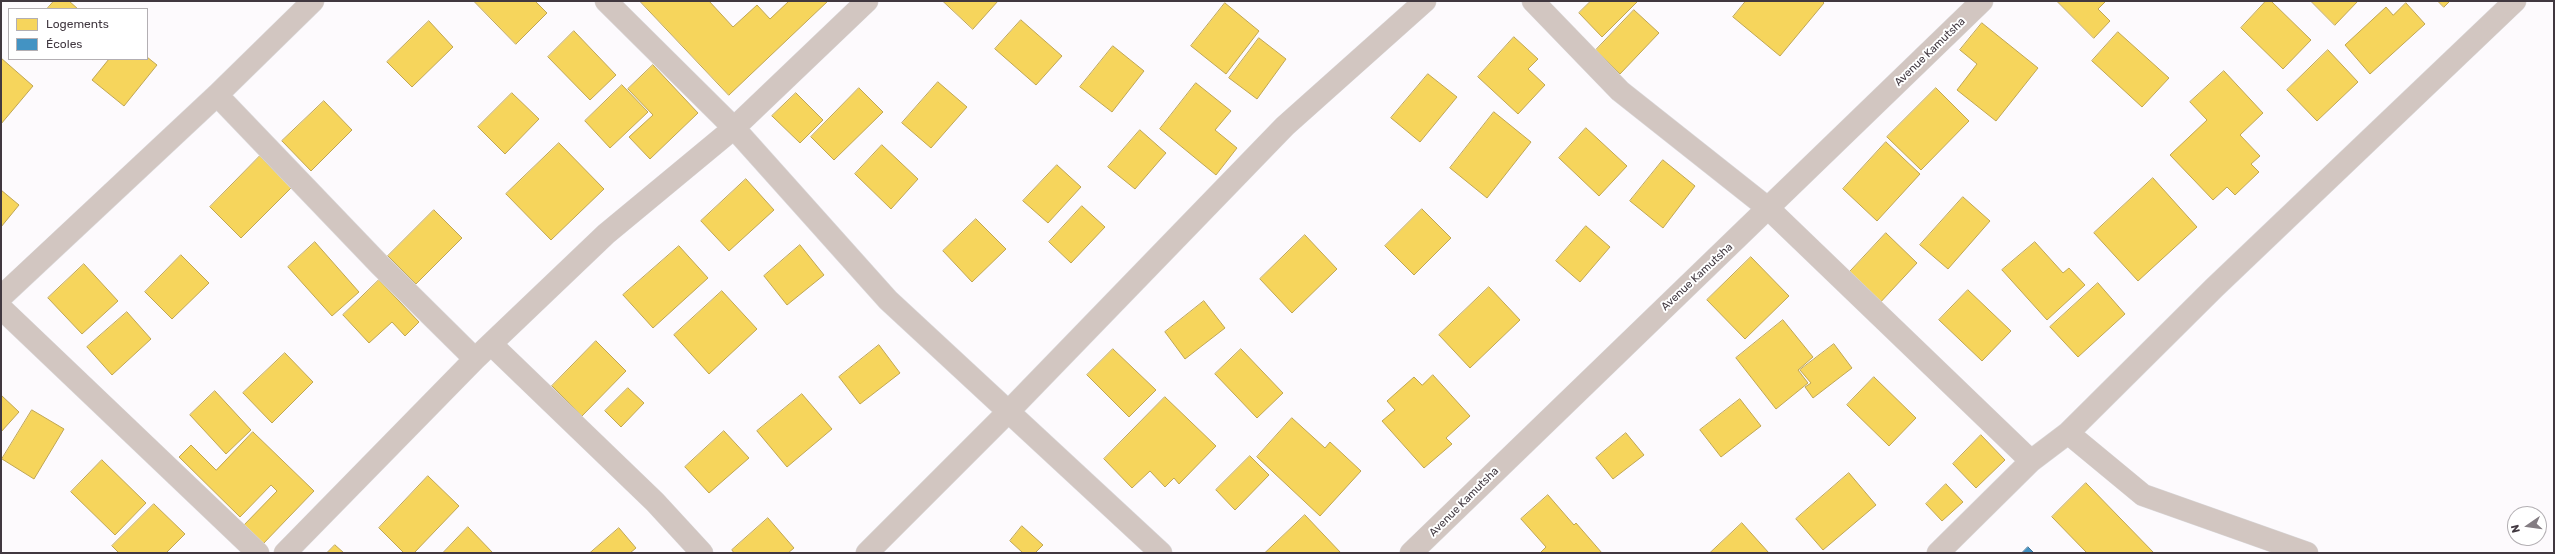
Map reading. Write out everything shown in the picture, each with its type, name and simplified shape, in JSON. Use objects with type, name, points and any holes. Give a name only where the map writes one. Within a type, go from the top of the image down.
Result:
[{"type":"street","points":[[1,297],[217,94],[313,1]]},
{"type":"street","points":[[606,1],[734,128],[888,300],[1161,553]]},
{"type":"street","points":[[286,553],[475,359],[606,234],[734,128],[867,1]]},
{"type":"street","points":[[867,553],[1008,412],[1285,126],[1425,1]]},
{"type":"street","points":[[1533,1],[1620,91],[1769,209],[2031,461]]},
{"type":"street","name":"Avenue Kamutsha","points":[[1411,553],[1544,423],[1769,209],[1982,1]]},
{"type":"street","points":[[1938,553],[2031,461],[2068,433],[2214,288],[2515,1]]},
{"type":"street","points":[[217,94],[379,264],[475,359]]},
{"type":"street","points":[[1,308],[258,553]]},
{"type":"street","points":[[491,344],[656,502],[702,553]]},
{"type":"street","points":[[2068,433],[2143,495],[2307,553]]},
{"type":"building: Logements","points":[[54,1],[69,1],[77,8],[48,8]]},
{"type":"building: Logements","points":[[474,1],[535,1],[547,13],[516,44]]},
{"type":"building: Logements","points":[[640,1],[709,1],[733,27],[757,5],[770,19],[789,1],[828,1],[729,95]]},
{"type":"building: Logements","points":[[943,1],[998,1],[973,29]]},
{"type":"building: Logements","points":[[1591,1],[1638,1],[1602,37],[1579,13]]},
{"type":"building: Logements","points":[[1746,1],[1822,1],[1824,3],[1780,56],[1733,17]]},
{"type":"building: Logements","points":[[2057,1],[2106,1],[2098,9],[2110,21],[2094,38]]},
{"type":"building: Logements","points":[[2266,1],[2271,1],[2311,40],[2283,69],[2241,28]]},
{"type":"building: Logements","points":[[2311,1],[2358,1],[2335,25]]},
{"type":"building: Logements","points":[[2438,1],[2450,1],[2444,7]]},
{"type":"building: Logements","points":[[1225,3],[1259,31],[1226,74],[1191,46]]},
{"type":"building: Logements","points":[[2406,3],[2425,24],[2370,74],[2345,45],[2386,7],[2393,15]]},
{"type":"building: Logements","points":[[1634,10],[1659,33],[1620,74],[1596,50]]},
{"type":"building: Logements","points":[[1021,20],[1062,56],[1036,85],[995,49]]},
{"type":"building: Logements","points":[[429,21],[453,47],[412,87],[387,62]]},
{"type":"building: Logements","points":[[1982,23],[2038,68],[1996,121],[1957,90],[1977,64],[1960,50]]},
{"type":"building: Logements","points":[[574,31],[616,75],[590,100],[548,57]]},
{"type":"building: Logements","points":[[2118,32],[2169,78],[2142,107],[2092,61]]},
{"type":"building: Logements","points":[[1514,37],[1538,59],[1528,69],[1545,85],[1518,114],[1478,77]]},
{"type":"building: Logements","points":[[1259,38],[1286,59],[1257,99],[1229,78]]},
{"type":"building: Logements","points":[[1113,46],[1144,71],[1112,112],[1080,87]]},
{"type":"building: Logements","points":[[2328,50],[2358,82],[2317,121],[2287,90]]},
{"type":"building: Logements","points":[[1,58],[33,86],[1,124]]},
{"type":"building: Logements","points":[[148,58],[157,65],[124,106],[92,80],[108,60],[148,60]]},
{"type":"building: Logements","points":[[653,65],[698,113],[650,159],[629,137],[653,115],[628,89]]},
{"type":"building: Logements","points":[[2224,71],[2263,113],[2240,135],[2260,156],[2251,164],[2259,172],[2235,195],[2227,187],[2213,200],[2170,155],[2207,120],[2190,102]]},
{"type":"building: Logements","points":[[1428,74],[1457,97],[1420,142],[1391,118]]},
{"type":"building: Logements","points":[[938,82],[967,107],[931,148],[902,123]]},
{"type":"building: Logements","points":[[1196,83],[1231,111],[1215,130],[1237,148],[1216,175],[1160,129]]},
{"type":"building: Logements","points":[[622,85],[648,112],[610,148],[585,121]]},
{"type":"building: Logements","points":[[859,88],[883,112],[834,160],[811,137]]},
{"type":"building: Logements","points":[[1936,88],[1969,121],[1921,170],[1887,137]]},
{"type":"building: Logements","points":[[512,93],[539,119],[505,154],[478,127]]},
{"type":"building: Logements","points":[[796,93],[823,120],[800,143],[772,116]]},
{"type":"building: Logements","points":[[324,101],[352,130],[311,171],[282,141]]},
{"type":"building: Logements","points":[[1494,112],[1531,142],[1487,198],[1450,168]]},
{"type":"building: Logements","points":[[1586,128],[1627,166],[1599,196],[1559,158]]},
{"type":"building: Logements","points":[[1140,130],[1166,153],[1135,189],[1108,167]]},
{"type":"building: Logements","points":[[1886,142],[1920,174],[1877,221],[1843,189]]},
{"type":"building: Logements","points":[[559,143],[604,189],[551,240],[506,194]]},
{"type":"building: Logements","points":[[882,145],[918,179],[891,209],[855,174]]},
{"type":"building: Logements","points":[[260,156],[291,188],[241,238],[210,207]]},
{"type":"building: Logements","points":[[1663,160],[1695,186],[1663,228],[1630,201]]},
{"type":"building: Logements","points":[[1057,165],[1081,187],[1048,223],[1023,201]]},
{"type":"building: Logements","points":[[2153,178],[2197,227],[2138,281],[2094,233]]},
{"type":"building: Logements","points":[[746,179],[774,210],[729,251],[701,221]]},
{"type":"building: Logements","points":[[1,190],[19,205],[1,227]]},
{"type":"building: Logements","points":[[1963,197],[1990,221],[1948,269],[1920,245]]},
{"type":"building: Logements","points":[[1082,206],[1105,227],[1071,263],[1049,242]]},
{"type":"building: Logements","points":[[1422,209],[1451,238],[1414,275],[1385,246]]},
{"type":"building: Logements","points":[[434,210],[462,238],[416,284],[388,256]]},
{"type":"building: Logements","points":[[976,219],[1006,249],[972,282],[943,251]]},
{"type":"building: Logements","points":[[1586,226],[1610,247],[1580,282],[1556,261]]},
{"type":"building: Logements","points":[[1886,233],[1917,263],[1877,306],[1846,276]]},
{"type":"building: Logements","points":[[1305,235],[1337,269],[1292,313],[1260,279]]},
{"type":"building: Logements","points":[[315,242],[359,292],[332,316],[288,267]]},
{"type":"building: Logements","points":[[2035,242],[2063,273],[2069,268],[2085,285],[2047,320],[2002,270]]},
{"type":"building: Logements","points":[[800,245],[824,275],[787,305],[764,276]]},
{"type":"building: Logements","points":[[679,246],[708,278],[653,328],[623,295]]},
{"type":"building: Logements","points":[[181,255],[209,283],[172,319],[145,292]]},
{"type":"building: Logements","points":[[1751,257],[1789,296],[1745,339],[1707,300]]},
{"type":"building: Logements","points":[[84,264],[118,301],[82,334],[48,298]]},
{"type":"building: Logements","points":[[379,280],[419,322],[405,336],[392,322],[369,343],[343,315]]},
{"type":"building: Logements","points":[[2098,283],[2125,314],[2078,357],[2050,327]]},
{"type":"building: Logements","points":[[1489,287],[1520,320],[1470,368],[1439,335]]},
{"type":"building: Logements","points":[[1968,290],[2011,331],[1982,361],[1939,320]]},
{"type":"building: Logements","points":[[722,291],[757,329],[709,374],[674,335]]},
{"type":"building: Logements","points":[[1204,301],[1225,328],[1185,359],[1165,332]]},
{"type":"building: Logements","points":[[127,312],[151,339],[112,375],[87,347]]},
{"type":"building: Logements","points":[[1783,320],[1813,357],[1798,370],[1808,383],[1776,409],[1736,358]]},
{"type":"building: Logements","points":[[596,341],[626,371],[582,416],[552,386]]},
{"type":"building: Logements","points":[[1834,344],[1852,368],[1813,398],[1805,387],[1811,383],[1800,370]]},
{"type":"building: Logements","points":[[879,345],[900,373],[860,404],[839,377]]},
{"type":"building: Logements","points":[[1113,349],[1156,390],[1129,417],[1087,375]]},
{"type":"building: Logements","points":[[1241,349],[1283,393],[1257,418],[1215,374]]},
{"type":"building: Logements","points":[[285,353],[313,382],[272,423],[243,393]]},
{"type":"building: Logements","points":[[1433,375],[1470,416],[1446,438],[1452,444],[1424,468],[1382,421],[1395,410],[1387,401],[1414,377],[1422,385]]},
{"type":"building: Logements","points":[[1874,377],[1916,418],[1889,446],[1847,405]]},
{"type":"building: Logements","points":[[628,388],[644,403],[621,427],[605,411]]},
{"type":"building: Logements","points":[[215,391],[251,430],[226,454],[190,415]]},
{"type":"building: Logements","points":[[802,394],[832,429],[787,467],[757,431]]},
{"type":"building: Logements","points":[[1,395],[19,412],[1,432]]},
{"type":"building: Logements","points":[[1165,397],[1216,446],[1179,484],[1174,478],[1165,487],[1150,471],[1132,488],[1104,459]]},
{"type":"building: Logements","points":[[1740,399],[1761,426],[1721,457],[1700,430]]},
{"type":"building: Logements","points":[[32,410],[64,429],[34,479],[2,459]]},
{"type":"building: Logements","points":[[1292,418],[1325,448],[1330,442],[1361,471],[1320,516],[1257,457]]},
{"type":"building: Logements","points":[[724,431],[749,458],[709,493],[685,467]]},
{"type":"building: Logements","points":[[253,432],[314,491],[262,545],[243,526],[277,491],[271,485],[240,517],[179,457],[191,445],[216,470]]},
{"type":"building: Logements","points":[[1626,433],[1644,455],[1613,479],[1596,458]]},
{"type":"building: Logements","points":[[1981,435],[2005,460],[1976,488],[1953,464]]},
{"type":"building: Logements","points":[[1250,456],[1269,475],[1235,510],[1216,490]]},
{"type":"building: Logements","points":[[102,460],[146,503],[115,535],[71,492]]},
{"type":"building: Logements","points":[[1849,473],[1876,505],[1823,550],[1796,519]]},
{"type":"building: Logements","points":[[428,476],[459,506],[414,553],[404,553],[379,528]]},
{"type":"building: Logements","points":[[2086,483],[2154,553],[2087,553],[2052,517]]},
{"type":"building: Logements","points":[[1946,484],[1963,502],[1942,521],[1926,504]]},
{"type":"building: Logements","points":[[1548,495],[1574,525],[1576,523],[1602,553],[1540,553],[1546,547],[1521,519]]},
{"type":"building: Logements","points":[[154,504],[185,534],[166,553],[119,553],[112,546]]},
{"type":"building: Logements","points":[[1305,515],[1341,553],[1265,553]]},
{"type":"building: Logements","points":[[768,518],[794,548],[788,553],[734,553],[732,550]]},
{"type":"building: Logements","points":[[1742,523],[1769,553],[1710,553]]},
{"type":"building: Logements","points":[[1022,526],[1043,545],[1035,553],[1023,553],[1010,541]]},
{"type":"building: Logements","points":[[468,527],[493,553],[443,553]]},
{"type":"building: Logements","points":[[619,528],[636,548],[630,553],[590,553]]},
{"type":"building: Logements","points":[[335,545],[344,553],[327,553]]},
{"type":"building: Écoles","points":[[2028,547],[2034,553],[2022,553]]}]
